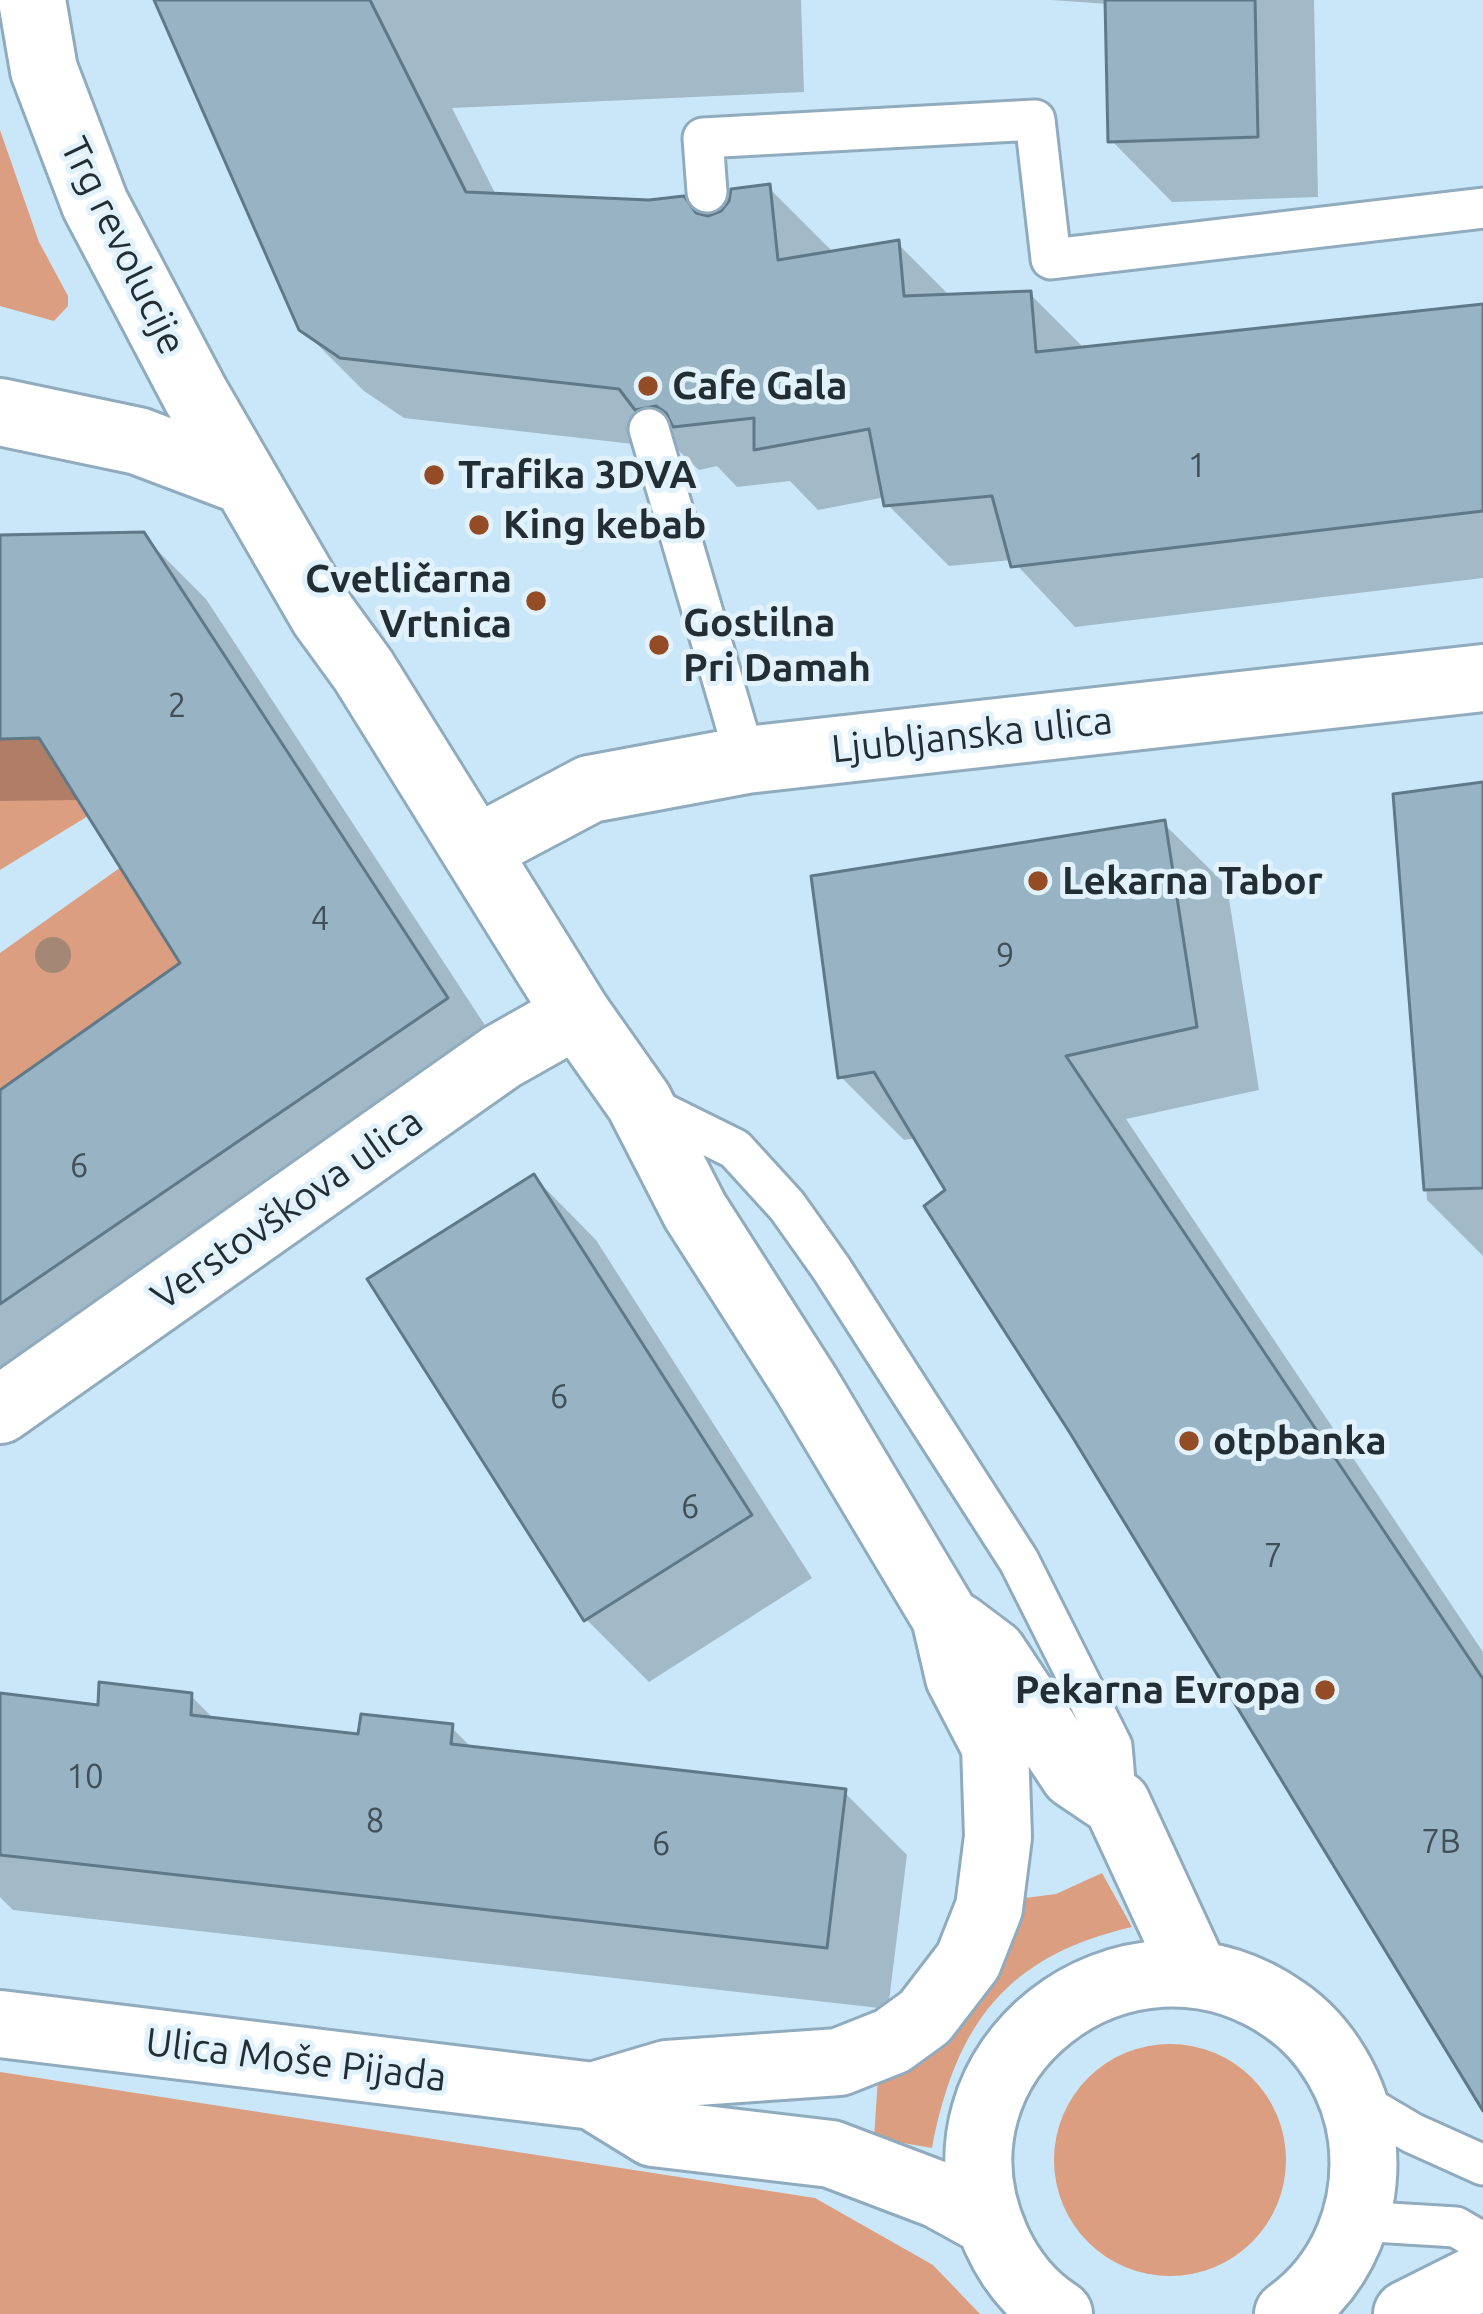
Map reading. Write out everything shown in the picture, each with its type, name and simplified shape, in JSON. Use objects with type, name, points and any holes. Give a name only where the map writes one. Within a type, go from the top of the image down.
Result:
[{"type":"street","name":"Trg revolucije","points":[[32,0],[44,70],[94,204],[244,481]]},
{"type":"street","points":[[0,412],[138,441],[244,481],[323,615],[363,670],[577,1014],[639,1102],[694,1210],[807,1386],[945,1617],[959,1677],[994,1747],[999,1796],[997,1862],[989,1907],[968,1961],[925,2017],[892,2041],[839,2062],[667,2074],[593,2096]]},
{"type":"street","name":"Ljubljanska ulica","points":[[476,849],[590,789],[746,760],[1483,678]]},
{"type":"street","name":"Verstovškova ulica","points":[[0,1410],[501,1057],[577,1014]]},
{"type":"street","points":[[945,1617],[993,1653],[1074,1775],[1117,1804],[1195,1972]]},
{"type":"street","points":[[1059,2314],[1035,2299],[1003,2254],[988,2222],[978,2151],[1002,2074],[1030,2032],[1052,2012],[1090,1990],[1141,1973],[1195,1972],[1264,1995],[1293,2015],[1327,2050],[1353,2098],[1363,2158],[1357,2221],[1340,2258],[1299,2310]]},
{"type":"street","name":"Ulica Moše Pijada","points":[[0,2024],[593,2096]]},
{"type":"street","points":[[593,2096],[653,2133],[831,2154],[939,2195],[988,2222]]},
{"type":"street","points":[[1407,2314],[1483,2276]]},
{"type":"lane","points":[[706,192],[703,137],[1035,120],[1051,259],[1483,208]]},
{"type":"lane","points":[[649,429],[746,760]]},
{"type":"lane","points":[[639,1102],[735,1149],[788,1206],[880,1341],[1019,1561],[1064,1646],[1112,1746],[1117,1804]]},
{"type":"lane","points":[[1353,2098],[1412,2133],[1483,2164]]},
{"type":"lane","points":[[1357,2221],[1456,2227],[1483,2243]]},
{"type":"shaded area","points":[[0,130],[39,242],[68,296],[68,306],[54,321],[0,306]]},
{"type":"shaded area","points":[[39,738],[88,816],[0,870],[0,739]]},
{"type":"shaded area","points":[[121,867],[180,963],[0,1090],[0,953]]},
{"type":"shaded area","points":[[1102,1873],[1132,1927],[1051,1956],[994,2002],[956,2065],[932,2148],[874,2138],[878,2078],[997,1964],[1025,1898],[1056,1894]]},
{"type":"shaded area","points":[[1170,2044],[1214,2053],[1252,2078],[1277,2116],[1286,2160],[1277,2204],[1252,2242],[1214,2267],[1170,2276],[1126,2267],[1088,2242],[1063,2204],[1054,2160],[1063,2116],[1088,2078],[1126,2053]]},
{"type":"shaded area","points":[[0,2072],[815,2198],[933,2265],[980,2314],[0,2314]]},
{"type":"building","points":[[154,0],[370,0],[466,192],[649,200],[684,196],[696,213],[708,216],[721,211],[731,189],[770,184],[778,260],[899,240],[904,296],[1031,291],[1036,352],[1483,304],[1483,511],[1011,567],[992,496],[884,506],[869,429],[754,450],[754,418],[673,427],[656,406],[635,410],[619,389],[340,358],[299,330]]},
{"type":"building","points":[[1105,0],[1255,0],[1258,137],[1108,142]]},
{"type":"building","points":[[144,532],[448,998],[0,1304],[0,1090],[180,963],[39,738],[0,739],[0,535]]},
{"type":"building","points":[[1483,782],[1483,1188],[1424,1190],[1393,794]]},
{"type":"building","points":[[1165,820],[1197,1027],[1066,1056],[1483,1679],[1483,2111],[1070,1433],[924,1206],[945,1190],[874,1072],[838,1078],[811,876]]},
{"type":"building","points":[[534,1174],[752,1515],[584,1621],[367,1279]]},
{"type":"building","points":[[99,1682],[192,1693],[191,1715],[358,1734],[361,1714],[453,1724],[451,1744],[846,1789],[827,1948],[0,1855],[0,1693],[98,1705]]},
{"type":"place","name":"Cafe Gala","points":[[648,386]]},
{"type":"place","name":"Trafika 3DVA","points":[[434,475]]},
{"type":"place","name":"King kebab","points":[[479,525]]},
{"type":"place","name":"Cvetličarna Vrtnica","points":[[536,601]]},
{"type":"place","name":"Gostilna Pri Damah","points":[[659,645]]},
{"type":"place","name":"Lekarna Tabor","points":[[1038,881]]},
{"type":"place","name":"otpbanka","points":[[1189,1441]]},
{"type":"place","name":"Pekarna Evropa","points":[[1325,1690]]}]
